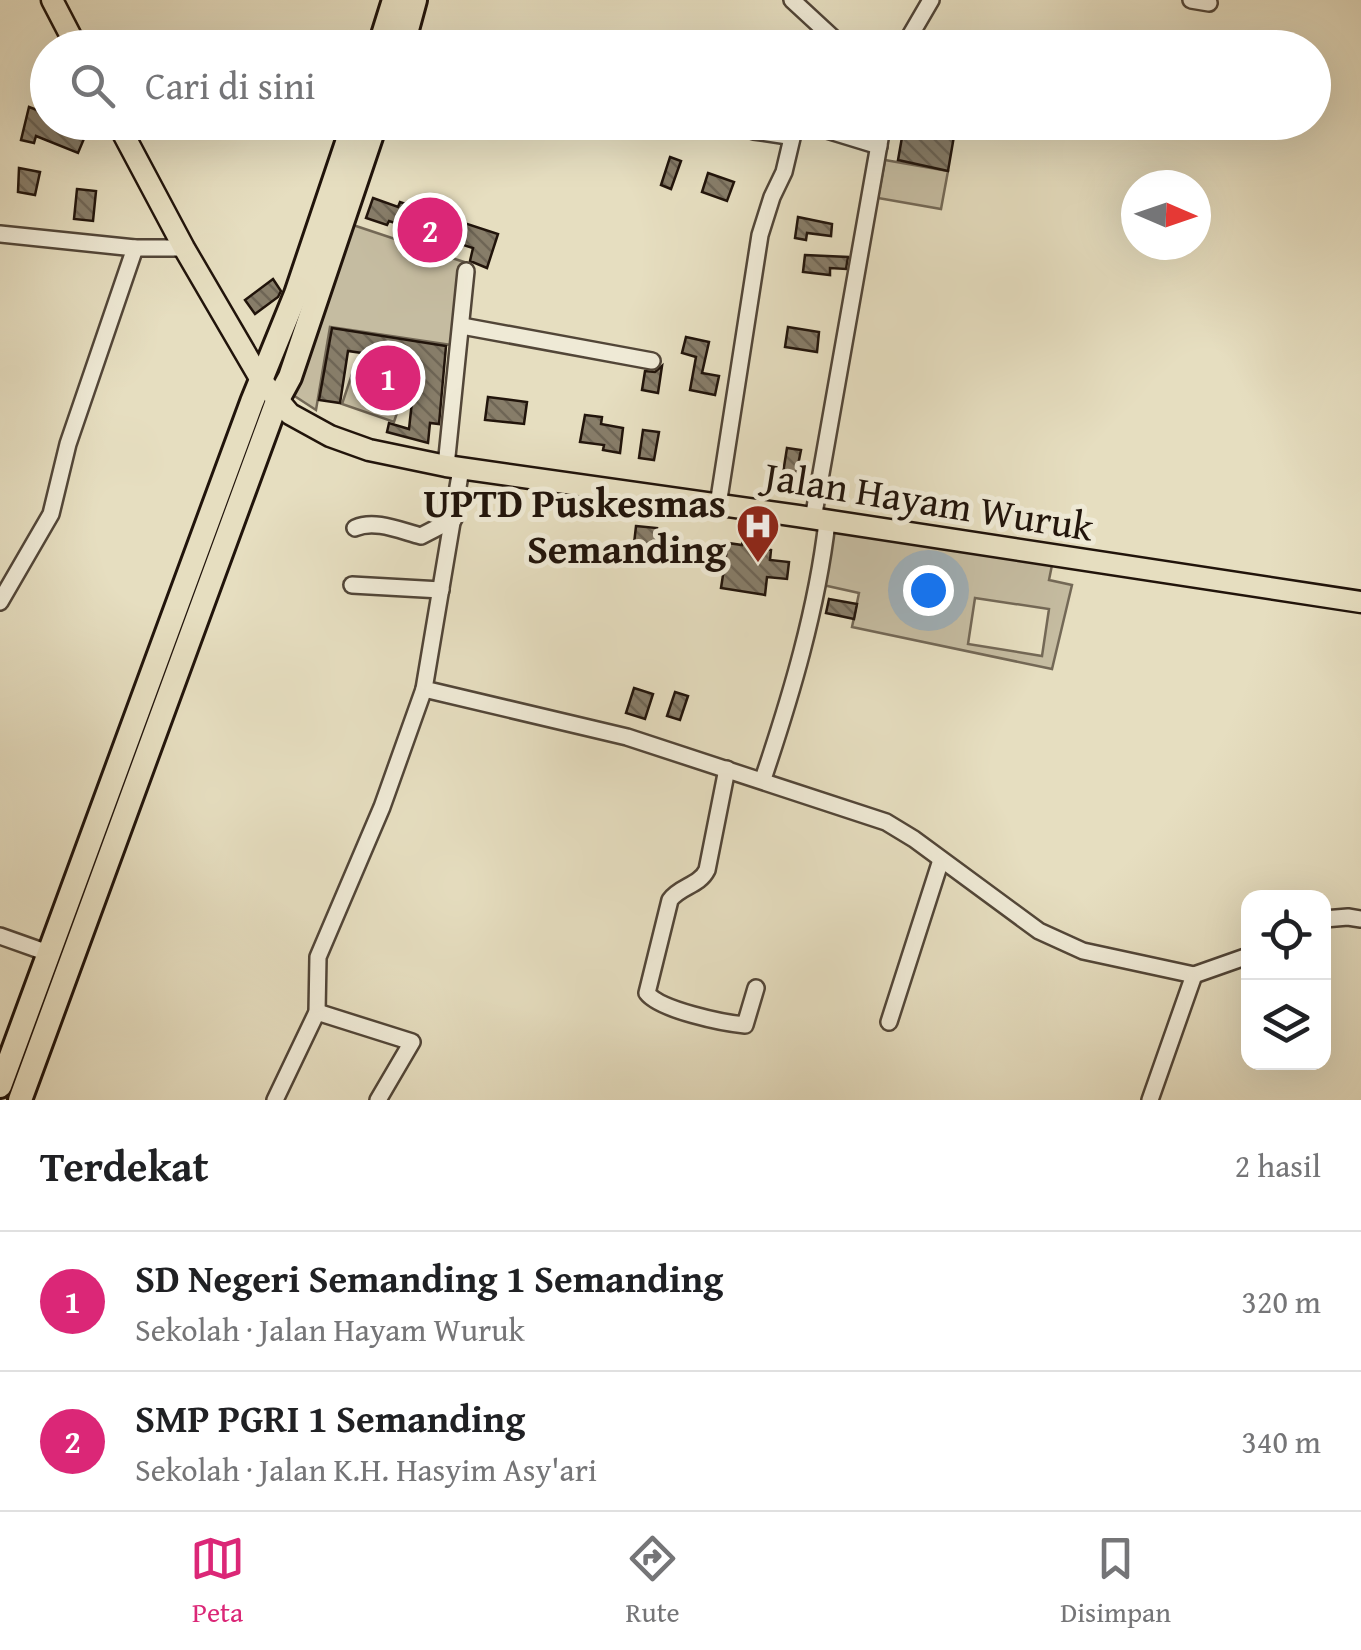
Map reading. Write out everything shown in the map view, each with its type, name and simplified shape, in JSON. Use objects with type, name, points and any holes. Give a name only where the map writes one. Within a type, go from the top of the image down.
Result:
[{"type":"highway","points":[[385,30],[394,0]]},
{"type":"highway","points":[[407,30],[415,0]]},
{"type":"highway","points":[[20,1100],[269,390],[296,294],[348,140]]},
{"type":"highway","points":[[0,1086],[269,390],[290,377],[370,140]]},
{"type":"main road","points":[[52,0],[68,30]]},
{"type":"main road","points":[[127,140],[184,248],[269,390]]},
{"type":"main road","name":"Jalan Hayam Wuruk","points":[[269,390],[290,414],[330,436],[368,450],[454,468],[1361,602]]},
{"type":"street","points":[[792,0],[822,30]]},
{"type":"street","points":[[913,30],[930,0]]},
{"type":"street","points":[[1191,0],[1209,3]]},
{"type":"street","points":[[718,505],[760,235],[797,140]]},
{"type":"street","points":[[855,140],[879,146]]},
{"type":"street","points":[[763,779],[786,712],[805,636],[880,140]]},
{"type":"street","points":[[0,234],[136,248],[184,248]]},
{"type":"street","points":[[0,602],[50,514],[68,444],[136,248]]},
{"type":"street","points":[[276,1100],[318,1012],[318,957],[382,807],[424,689],[454,519],[466,271]]},
{"type":"street","points":[[462,326],[652,361]]},
{"type":"street","points":[[355,528],[378,525],[421,536],[454,519]]},
{"type":"street","points":[[352,585],[441,590]]},
{"type":"street","points":[[424,689],[627,737],[886,822],[1053,939],[1083,951],[1194,975],[1241,958]]},
{"type":"street","points":[[727,770],[708,870],[698,882],[670,900],[648,993],[658,1002],[697,1015],[745,1025],[756,988]]},
{"type":"street","points":[[889,1022],[941,860]]},
{"type":"street","points":[[1331,919],[1361,919]]},
{"type":"street","points":[[0,936],[48,954]]},
{"type":"street","points":[[1150,1100],[1194,975]]},
{"type":"street","points":[[318,1012],[412,1042],[378,1100]]},
{"type":"shaded area","points":[[885,160],[948,171],[941,209],[878,198]]},
{"type":"shaded area","points":[[353,225],[464,262],[458,346],[330,327],[316,410],[293,395]]},
{"type":"shaded area","points":[[354,368],[406,386],[394,422],[342,404]]},
{"type":"shaded area","points":[[835,526],[1053,560],[1049,580],[1072,585],[1052,669],[852,627],[859,593],[823,585]],"holes":[[[975,598],[1049,609],[1042,656],[968,644]]]},
{"type":"building","points":[[29,107],[30,140],[34,143],[21,140]]},
{"type":"building","points":[[46,140],[83,140],[78,153]]},
{"type":"building","points":[[902,140],[953,140],[948,171],[898,160]]},
{"type":"building","points":[[670,157],[681,161],[671,189],[661,185]]},
{"type":"building","points":[[19,168],[40,172],[35,195],[18,192]]},
{"type":"building","points":[[708,173],[734,182],[727,201],[702,192]]},
{"type":"building","points":[[77,189],[96,191],[93,221],[74,219]]},
{"type":"building","points":[[373,198],[398,207],[400,202],[498,234],[487,268],[470,261],[473,248],[389,221],[387,225],[366,218]]},
{"type":"building","points":[[798,217],[832,224],[831,236],[807,233],[806,240],[795,238]]},
{"type":"building","points":[[805,255],[848,257],[846,269],[830,268],[830,275],[803,272]]},
{"type":"building","points":[[273,279],[281,291],[278,297],[255,314],[245,300]]},
{"type":"building","points":[[788,327],[819,332],[817,352],[785,347]]},
{"type":"building","points":[[332,328],[446,346],[439,424],[430,423],[428,443],[387,432],[389,423],[409,429],[414,383],[397,376],[403,359],[348,351],[340,403],[319,400]]},
{"type":"building","points":[[686,337],[709,342],[702,373],[719,376],[715,395],[690,390],[696,357],[682,353]]},
{"type":"building","points":[[662,366],[658,393],[642,390],[645,371],[655,372]]},
{"type":"building","points":[[488,397],[527,402],[524,424],[485,420]]},
{"type":"building","points":[[585,415],[602,417],[601,424],[623,428],[620,453],[603,450],[604,445],[580,442]]},
{"type":"building","points":[[643,430],[659,432],[654,460],[639,458]]},
{"type":"building","points":[[787,448],[801,450],[796,475],[783,473]]},
{"type":"building","points":[[636,526],[657,528],[655,546],[634,544]]},
{"type":"building","name":"UPTD Puskesmas Semanding","points":[[744,533],[761,535],[759,548],[771,550],[770,560],[789,562],[787,579],[767,577],[765,595],[721,588],[728,543],[742,545]]},
{"type":"building","points":[[829,599],[857,604],[854,619],[826,613]]},
{"type":"building","points":[[634,688],[653,694],[645,719],[626,713]]},
{"type":"building","points":[[675,692],[688,696],[680,720],[667,716]]},
{"type":"place","name":"SMP PGRI 1 Semanding","points":[[430,230]]},
{"type":"place","name":"SD Negeri Semanding 1 Semanding","points":[[388,378]]},
{"type":"place","name":"UPTD Puskesmas Semanding","points":[[758,564]]}]
